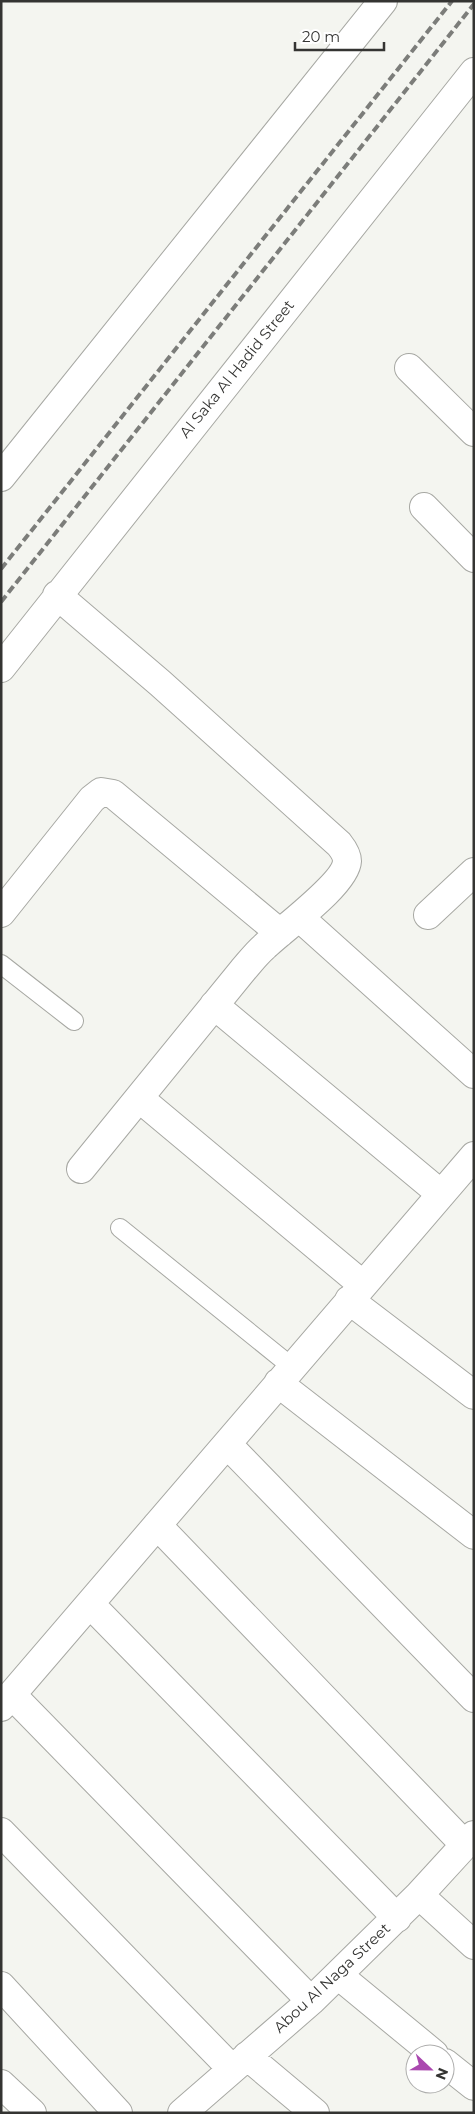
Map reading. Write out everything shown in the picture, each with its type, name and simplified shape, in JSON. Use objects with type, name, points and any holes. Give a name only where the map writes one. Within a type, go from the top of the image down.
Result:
[{"type":"street","points":[[1,478],[383,1]]},
{"type":"street","name":"Al Saka Al Hadid Street","points":[[1,668],[474,72]]},
{"type":"street","points":[[409,368],[474,432]]},
{"type":"street","points":[[424,507],[474,558]]},
{"type":"street","points":[[57,596],[160,683],[343,850],[347,862],[344,870],[328,892],[289,925],[243,970],[81,1169]]},
{"type":"street","points":[[1,913],[92,799],[101,792],[113,794],[289,925],[474,1074]]},
{"type":"street","points":[[428,915],[474,872]]},
{"type":"street","points":[[214,1005],[441,1194]]},
{"type":"street","points":[[139,1098],[474,1395]]},
{"type":"street","points":[[311,2001],[7,1701],[474,1156]]},
{"type":"street","points":[[285,1375],[474,1535]]},
{"type":"street","points":[[227,1444],[474,1698]]},
{"type":"street","points":[[157,1525],[469,1840]]},
{"type":"street","points":[[90,1604],[397,1918]]},
{"type":"street","points":[[1,1832],[240,2062],[314,2113]]},
{"type":"street","name":"Abou Al Naga Street","points":[[182,2113],[311,2001],[397,1918],[469,1840]]},
{"type":"street","points":[[419,1895],[474,1945]]},
{"type":"street","points":[[338,1975],[422,2044]]},
{"type":"street","points":[[1,1986],[118,2113]]},
{"type":"street","points":[[455,2071],[474,2086]]},
{"type":"street","points":[[1,2084],[32,2113]]},
{"type":"lane","points":[[1,964],[74,1021]]},
{"type":"lane","points":[[120,1228],[285,1375]]},
{"type":"railway","points":[[1,569],[452,1]]},
{"type":"railway","points":[[1,602],[474,4]]}]
